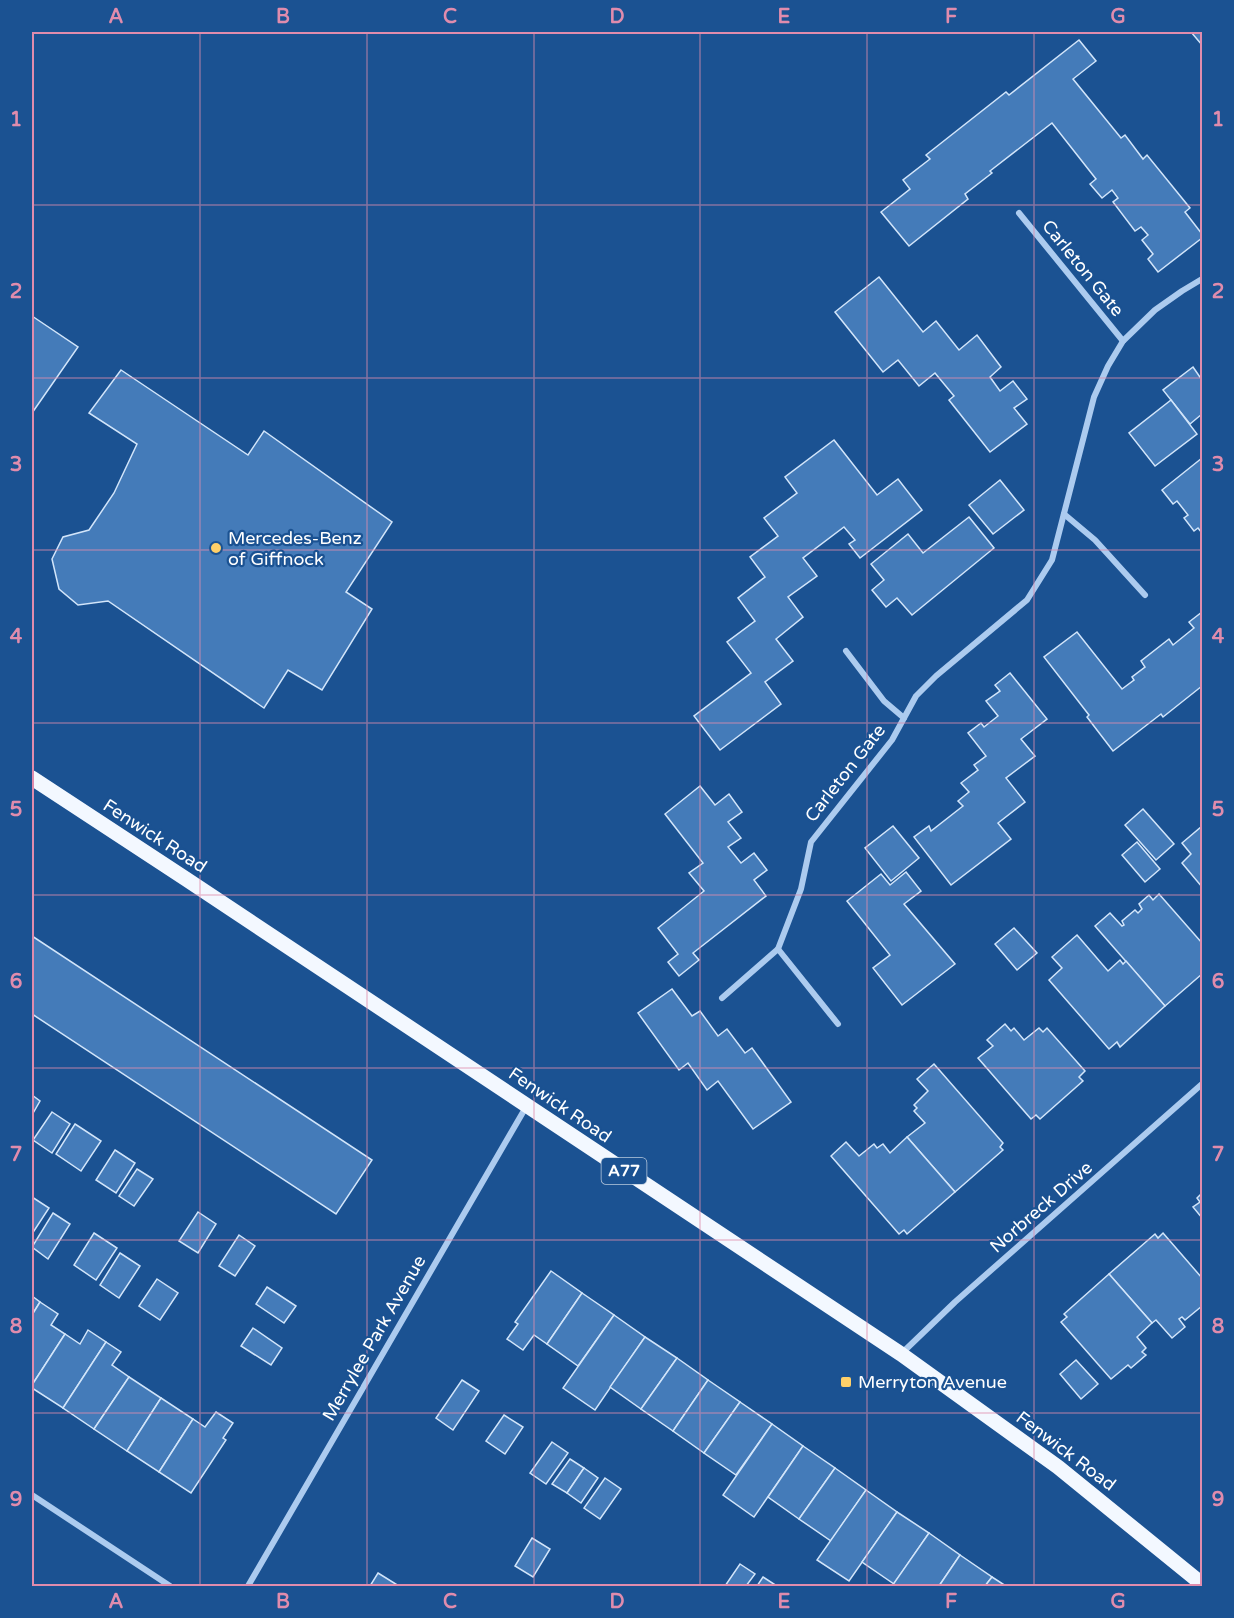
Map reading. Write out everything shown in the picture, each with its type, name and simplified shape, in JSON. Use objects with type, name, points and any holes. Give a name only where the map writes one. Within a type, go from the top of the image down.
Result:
[{"type":"main road","name":"Fenwick Road","points":[[32,778],[901,1354],[1058,1467],[1199,1584]]},
{"type":"street","name":"Carleton Gate","points":[[1019,213],[1123,341]]},
{"type":"street","name":"Carleton Gate","points":[[722,998],[778,949],[801,889],[811,842],[892,740],[916,696],[936,676],[1027,600],[1052,560],[1094,397],[1108,366],[1123,341],[1155,310],[1203,279]]},
{"type":"street","points":[[1064,514],[1095,540],[1145,595]]},
{"type":"street","name":"Carleton Gate","points":[[846,651],[884,701],[904,718]]},
{"type":"street","points":[[778,949],[838,1024]]},
{"type":"street","name":"Norbreck Drive","points":[[901,1354],[955,1302],[1203,1084]]},
{"type":"street","name":"Merrylee Park Avenue","points":[[248,1587],[527,1106]]},
{"type":"street","points":[[32,1496],[170,1587]]},
{"type":"building","points":[[1191,32],[1202,32],[1202,45]]},
{"type":"building","points":[[1079,40],[1096,61],[1073,79],[1121,138],[1125,135],[1143,159],[1147,155],[1190,208],[1185,212],[1202,234],[1202,238],[1158,272],[1148,259],[1153,254],[1142,240],[1148,235],[1141,227],[1135,231],[1113,202],[1118,198],[1112,190],[1102,198],[1090,184],[1096,179],[1052,123],[990,171],[992,173],[965,194],[968,199],[909,246],[881,212],[910,189],[903,180],[930,159],[926,155],[1006,92],[1009,95]]},
{"type":"building","points":[[879,277],[923,332],[936,321],[959,350],[977,335],[1001,367],[990,377],[1000,391],[1013,381],[1027,399],[1014,408],[1027,424],[990,452],[949,400],[954,396],[935,373],[919,386],[898,360],[883,372],[835,312]]},
{"type":"building","points":[[32,316],[78,347],[32,413]]},
{"type":"building","points":[[1193,367],[1202,380],[1202,414],[1190,424],[1163,390]]},
{"type":"building","name":"Mercedes-Benz of Giffnock","points":[[121,370],[248,455],[264,431],[392,522],[346,592],[372,609],[322,690],[288,670],[264,708],[108,601],[78,605],[59,589],[52,559],[63,537],[89,530],[114,493],[137,444],[89,413]]},
{"type":"building","points":[[1171,400],[1197,434],[1155,466],[1129,433]]},
{"type":"building","points":[[834,440],[877,495],[898,479],[922,510],[860,558],[849,544],[855,540],[844,527],[803,558],[817,576],[788,597],[803,617],[776,639],[793,661],[765,682],[781,704],[720,750],[694,716],[751,673],[727,642],[755,621],[738,598],[765,577],[750,557],[778,536],[764,518],[797,493],[785,477]]},
{"type":"building","points":[[1202,458],[1202,533],[1198,528],[1194,531],[1184,518],[1188,515],[1177,501],[1173,504],[1162,490]]},
{"type":"building","points":[[1000,480],[1024,510],[993,534],[969,505]]},
{"type":"building","points":[[969,517],[994,548],[912,615],[897,598],[886,607],[872,590],[884,580],[871,564],[908,534],[923,553]]},
{"type":"building","points":[[1202,612],[1202,686],[1163,717],[1161,714],[1113,751],[1087,717],[1089,715],[1044,657],[1077,632],[1122,689],[1145,667],[1141,661],[1169,639],[1173,645],[1194,628],[1189,622]]},
{"type":"building","points":[[1010,673],[1047,719],[1021,739],[1035,756],[1006,778],[1025,802],[998,823],[1011,839],[951,885],[914,837],[929,826],[931,831],[963,806],[958,801],[969,792],[961,783],[978,770],[974,765],[986,756],[968,733],[981,723],[984,727],[998,716],[986,701],[1000,691],[995,685]]},
{"type":"building","points":[[700,786],[715,805],[729,794],[742,812],[728,822],[741,838],[728,847],[741,863],[754,853],[767,870],[754,880],[766,896],[693,953],[699,960],[679,976],[668,962],[678,954],[658,928],[704,891],[689,873],[703,863],[665,814]]},
{"type":"building","points":[[1143,809],[1174,844],[1156,860],[1125,825]]},
{"type":"building","points":[[893,826],[919,858],[891,881],[865,848]]},
{"type":"building","points":[[1201,827],[1202,887],[1182,863],[1191,854],[1182,843]]},
{"type":"building","points":[[1137,842],[1160,869],[1145,882],[1122,855]]},
{"type":"building","points":[[906,872],[921,891],[904,904],[955,964],[902,1005],[873,968],[890,955],[847,901],[881,874],[890,885]]},
{"type":"building","points":[[1159,894],[1202,943],[1202,974],[1165,1006],[1095,926],[1110,913],[1122,926],[1124,925],[1122,921],[1135,910],[1138,913],[1142,909],[1139,904],[1149,895],[1153,900]]},
{"type":"building","points":[[1014,928],[1037,953],[1017,970],[995,944]]},
{"type":"building","points":[[1077,935],[1108,971],[1120,960],[1123,964],[1126,961],[1165,1006],[1120,1047],[1117,1042],[1109,1049],[1049,980],[1062,968],[1052,957]]},
{"type":"building","points":[[32,936],[372,1160],[336,1214],[32,1014]]},
{"type":"building","points":[[672,989],[692,1016],[700,1011],[718,1036],[727,1029],[745,1053],[752,1048],[791,1102],[753,1129],[718,1081],[707,1090],[688,1063],[679,1070],[638,1013]]},
{"type":"building","points":[[1005,1024],[1011,1031],[1014,1028],[1024,1040],[1039,1028],[1043,1032],[1047,1028],[1085,1071],[1079,1077],[1083,1081],[1040,1119],[1036,1115],[1031,1119],[978,1058],[993,1046],[987,1040]]},
{"type":"building","points":[[934,1064],[1003,1143],[1000,1147],[1003,1150],[955,1192],[907,1137],[925,1123],[914,1111],[917,1108],[914,1105],[928,1091],[917,1079]]},
{"type":"building","points":[[32,1095],[40,1101],[32,1115]]},
{"type":"building","points":[[52,1112],[70,1124],[52,1153],[33,1140]]},
{"type":"building","points":[[75,1124],[101,1141],[81,1171],[56,1154]]},
{"type":"building","points":[[907,1137],[955,1192],[907,1234],[904,1230],[899,1234],[831,1156],[846,1142],[859,1156],[874,1144],[877,1148],[883,1144],[890,1153]]},
{"type":"building","points":[[115,1150],[135,1163],[116,1193],[96,1180]]},
{"type":"building","points":[[137,1169],[153,1179],[134,1206],[119,1196]]},
{"type":"building","points":[[1202,1193],[1202,1218],[1193,1207],[1200,1202],[1197,1198]]},
{"type":"building","points":[[32,1197],[49,1208],[32,1234]]},
{"type":"building","points":[[198,1212],[216,1224],[198,1253],[179,1241]]},
{"type":"building","points":[[53,1213],[70,1224],[48,1259],[32,1247]]},
{"type":"building","points":[[94,1233],[117,1248],[96,1280],[74,1265]]},
{"type":"building","points":[[1163,1233],[1202,1278],[1202,1306],[1185,1320],[1182,1317],[1179,1319],[1185,1327],[1172,1338],[1156,1320],[1152,1323],[1109,1274],[1155,1234],[1158,1238]]},
{"type":"building","points":[[239,1235],[255,1246],[235,1276],[219,1266]]},
{"type":"building","points":[[120,1253],[140,1266],[119,1298],[100,1285]]},
{"type":"building","points":[[551,1271],[582,1293],[547,1344],[534,1335],[523,1350],[507,1339],[518,1324],[515,1322]]},
{"type":"building","points":[[1109,1274],[1152,1323],[1137,1337],[1146,1348],[1142,1352],[1146,1355],[1131,1368],[1128,1365],[1111,1379],[1061,1322],[1067,1317],[1064,1314]]},
{"type":"building","points":[[157,1279],[178,1293],[160,1320],[139,1306]]},
{"type":"building","points":[[267,1287],[296,1306],[284,1323],[256,1304]]},
{"type":"building","points":[[582,1293],[614,1315],[578,1366],[547,1344]]},
{"type":"building","points":[[32,1296],[40,1302],[32,1315]]},
{"type":"building","points":[[40,1302],[58,1314],[51,1325],[65,1334],[32,1385],[32,1315]]},
{"type":"building","points":[[614,1315],[645,1337],[595,1410],[563,1388]]},
{"type":"building","points":[[253,1328],[282,1348],[271,1365],[241,1346]]},
{"type":"building","points":[[88,1330],[106,1342],[63,1408],[32,1388],[32,1385],[65,1334],[80,1344]]},
{"type":"building","points":[[645,1337],[677,1358],[641,1409],[610,1387]]},
{"type":"building","points":[[106,1342],[121,1352],[112,1365],[129,1377],[94,1429],[63,1408]]},
{"type":"building","points":[[677,1358],[708,1380],[673,1431],[641,1409]]},
{"type":"building","points":[[1076,1360],[1098,1384],[1081,1399],[1060,1374]]},
{"type":"building","points":[[129,1377],[161,1398],[127,1451],[94,1429]]},
{"type":"building","points":[[462,1380],[479,1391],[453,1430],[436,1418]]},
{"type":"building","points":[[708,1380],[740,1402],[704,1453],[673,1431]]},
{"type":"building","points":[[161,1398],[193,1419],[159,1472],[127,1451]]},
{"type":"building","points":[[740,1402],[772,1424],[736,1475],[704,1453]]},
{"type":"building","points":[[216,1412],[233,1423],[223,1438],[226,1440],[191,1493],[159,1472],[193,1419],[205,1427]]},
{"type":"building","points":[[504,1415],[523,1427],[505,1454],[486,1441]]},
{"type":"building","points":[[772,1424],[803,1446],[754,1517],[723,1495]]},
{"type":"building","points":[[552,1442],[568,1453],[546,1484],[530,1473]]},
{"type":"building","points":[[803,1446],[835,1468],[799,1519],[768,1497]]},
{"type":"building","points":[[570,1459],[584,1468],[567,1493],[552,1484]]},
{"type":"building","points":[[584,1468],[598,1478],[581,1503],[567,1493]]},
{"type":"building","points":[[835,1468],[866,1490],[831,1541],[799,1519]]},
{"type":"building","points":[[605,1478],[621,1489],[600,1519],[584,1508]]},
{"type":"building","points":[[866,1490],[897,1512],[849,1581],[817,1560]]},
{"type":"building","points":[[897,1512],[929,1533],[894,1584],[862,1562]]},
{"type":"building","points":[[929,1533],[960,1555],[939,1586],[892,1586]]},
{"type":"building","points":[[532,1538],[550,1549],[533,1577],[515,1566]]},
{"type":"building","points":[[960,1555],[992,1577],[985,1586],[939,1586]]},
{"type":"building","points":[[740,1564],[755,1574],[746,1586],[725,1586]]},
{"type":"building","points":[[378,1573],[399,1586],[370,1586]]},
{"type":"building","points":[[763,1577],[777,1586],[757,1586]]},
{"type":"building","points":[[992,1577],[1006,1586],[985,1586]]},
{"type":"place","name":"Mercedes-Benz of Giffnock","points":[[216,548]]},
{"type":"place","name":"Merryton Avenue","points":[[846,1382]]}]
